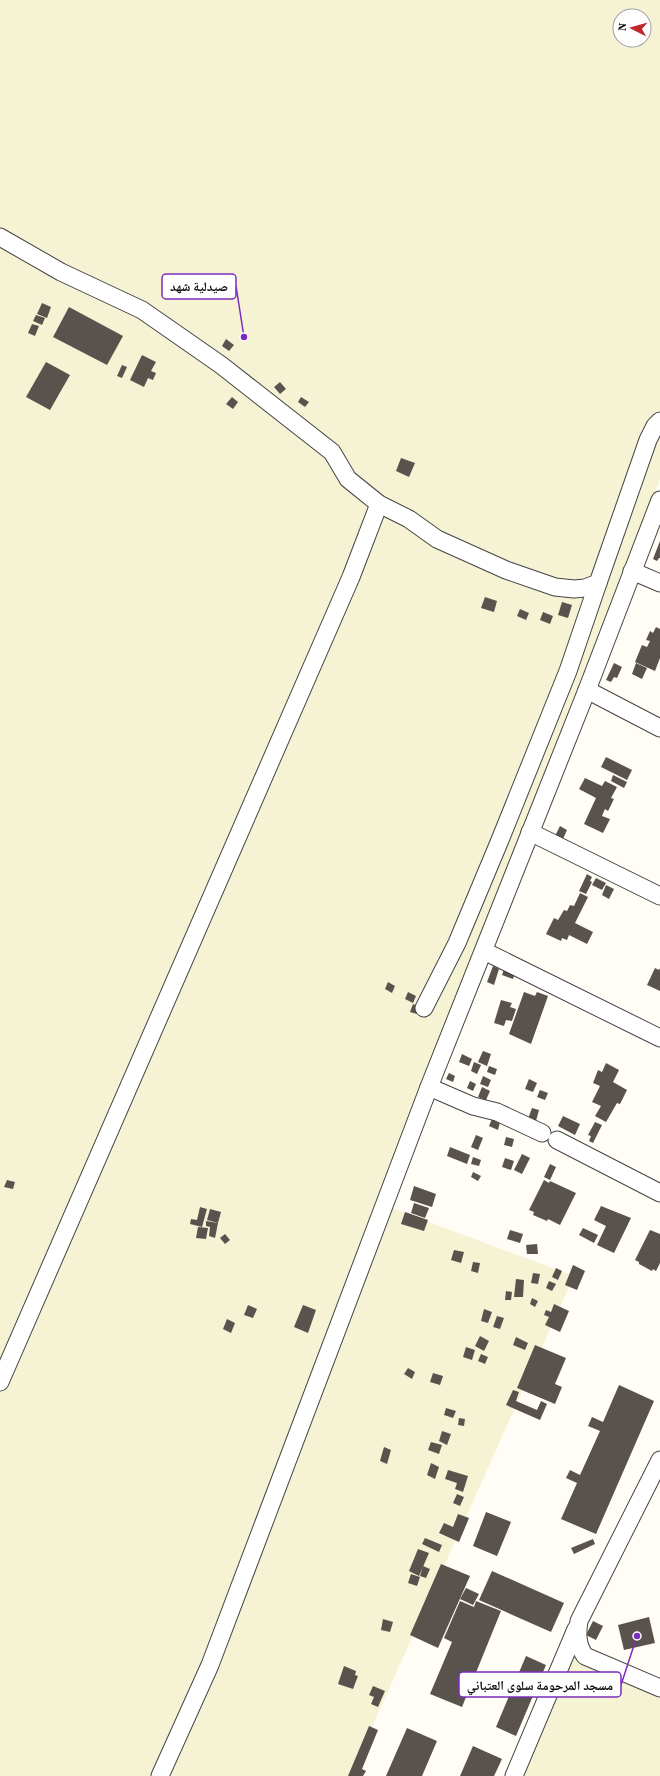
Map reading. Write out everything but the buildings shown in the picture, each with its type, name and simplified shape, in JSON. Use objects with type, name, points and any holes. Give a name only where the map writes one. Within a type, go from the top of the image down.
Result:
[{"type":"street","points":[[0,238],[61,272],[142,310],[221,365],[332,452],[348,480],[379,504],[409,519],[438,539],[506,570],[555,587],[574,589],[585,588],[598,583]]},
{"type":"street","points":[[424,1008],[457,943],[568,671],[648,440],[654,426],[660,421]]},
{"type":"street","points":[[160,1776],[210,1665],[429,1087],[587,690],[660,500]]},
{"type":"street","points":[[0,1382],[345,591],[379,504]]},
{"type":"street","points":[[632,571],[660,583]]},
{"type":"street","points":[[587,690],[660,728]]},
{"type":"street","points":[[530,832],[660,896]]},
{"type":"street","points":[[484,951],[660,1038]]},
{"type":"street","points":[[429,1087],[473,1106],[497,1112],[542,1132]]},
{"type":"street","points":[[557,1140],[660,1193]]},
{"type":"street","points":[[514,1776],[579,1621],[660,1460]]},
{"type":"street","points":[[579,1621],[578,1640],[580,1649],[585,1656],[660,1688]]},
{"type":"shaded area","points":[[0,0],[660,0],[660,479],[386,1206],[574,1276],[350,1776],[0,1776]]},
{"type":"shaded area","points":[[566,1653],[660,1693],[660,1776],[524,1776]]},
{"type":"place","name":"صيدلية شهد","points":[[244,337]]},
{"type":"place","name":"مسجد المرحومة سلوى العتباني","points":[[637,1636]]}]
